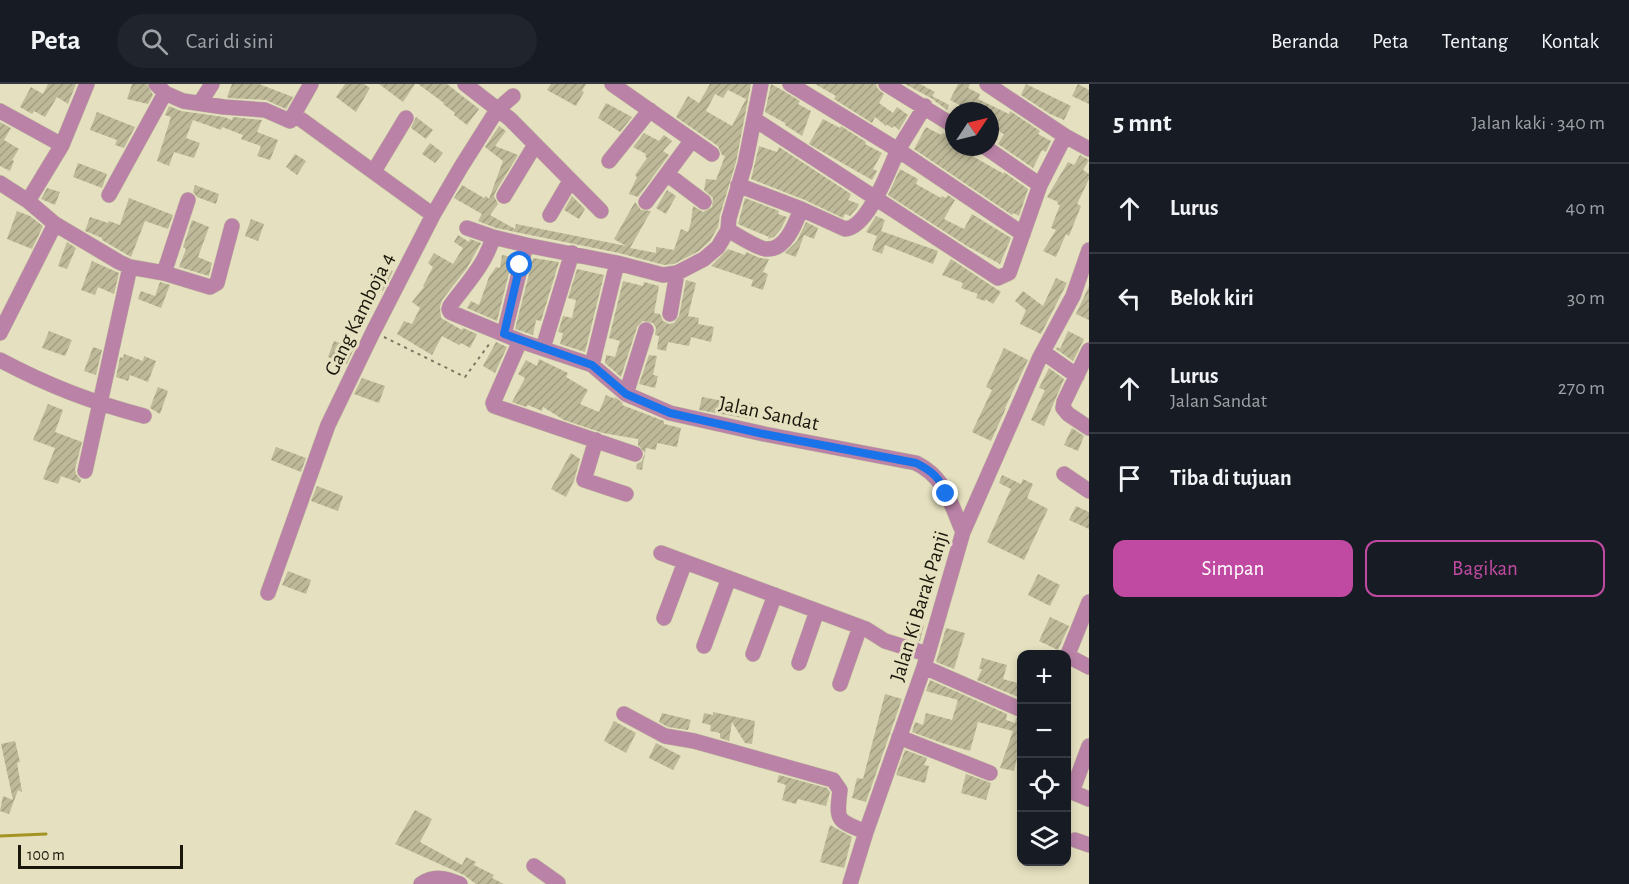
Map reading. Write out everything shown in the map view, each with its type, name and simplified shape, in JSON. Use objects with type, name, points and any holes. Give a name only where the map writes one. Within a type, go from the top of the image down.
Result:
[{"type":"street","points":[[28,201],[62,145],[87,84]]},
{"type":"street","points":[[200,103],[212,84]]},
{"type":"street","points":[[108,195],[160,88],[183,101],[265,110],[290,122],[296,115],[311,84]]},
{"type":"street","points":[[465,84],[535,145],[601,211]]},
{"type":"street","points":[[612,84],[712,154]]},
{"type":"street","points":[[468,228],[525,245],[572,253],[663,275],[677,273],[711,253],[718,247],[728,231],[729,218],[745,164],[761,84]]},
{"type":"street","points":[[790,84],[898,150],[1023,234]]},
{"type":"street","points":[[886,84],[945,120]]},
{"type":"street","points":[[987,84],[1065,136],[1089,149]]},
{"type":"street","name":"Gang Kamboja 4","points":[[268,593],[328,425],[373,332],[433,215],[497,110],[513,96]]},
{"type":"street","points":[[738,184],[845,229],[850,229],[859,222],[876,198],[898,150],[925,106]]},
{"type":"street","points":[[609,161],[650,110]]},
{"type":"street","points":[[0,111],[62,145]]},
{"type":"street","points":[[296,115],[433,215]]},
{"type":"street","points":[[374,171],[406,118]]},
{"type":"street","points":[[754,119],[998,278],[1009,273],[1040,184],[1065,136]]},
{"type":"street","points":[[646,202],[692,140]]},
{"type":"street","points":[[504,196],[535,145]]},
{"type":"street","points":[[998,156],[1040,184]]},
{"type":"street","points":[[667,174],[704,202]]},
{"type":"street","points":[[550,215],[570,181]]},
{"type":"street","points":[[0,183],[28,201],[55,224],[130,267],[213,286],[217,283],[232,226]]},
{"type":"street","points":[[164,273],[188,200]]},
{"type":"street","points":[[728,231],[766,249],[779,246],[795,225],[801,209]]},
{"type":"street","points":[[0,333],[55,224]]},
{"type":"street","name":"Jalan Sandat","points":[[493,237],[480,268],[449,309],[450,312],[520,341],[592,365],[626,394],[670,413],[764,434],[916,463],[941,480],[963,532]]},
{"type":"street","points":[[501,333],[525,245]]},
{"type":"street","name":"Jalan Ki Barak Panji","points":[[850,884],[925,661],[963,532],[1042,352],[1086,272],[1089,250]]},
{"type":"street","points":[[543,348],[572,253]]},
{"type":"street","points":[[592,365],[617,263]]},
{"type":"street","points":[[85,471],[130,267]]},
{"type":"street","points":[[670,314],[677,273]]},
{"type":"street","points":[[626,394],[646,330]]},
{"type":"street","points":[[520,341],[493,403],[494,406],[635,454]]},
{"type":"street","points":[[1089,350],[1063,408],[1089,428]]},
{"type":"street","points":[[1042,352],[1077,376]]},
{"type":"street","points":[[0,360],[55,388],[100,405],[144,416]]},
{"type":"street","points":[[596,440],[584,480],[626,494]]},
{"type":"street","points":[[1064,474],[1089,491]]},
{"type":"street","points":[[661,553],[860,627],[1017,707]]},
{"type":"street","points":[[664,618],[685,562]]},
{"type":"street","points":[[704,646],[729,578]]},
{"type":"street","points":[[753,654],[775,595]]},
{"type":"street","points":[[1070,650],[1089,602]]},
{"type":"street","points":[[799,663],[817,611]]},
{"type":"street","points":[[840,684],[860,627]]},
{"type":"street","points":[[1071,660],[1089,667]]},
{"type":"street","points":[[624,714],[665,736],[694,741],[833,780],[840,790],[837,813],[840,818],[843,822],[866,832]]},
{"type":"street","points":[[899,737],[990,773]]},
{"type":"street","points":[[1089,746],[1072,792],[1089,799]]},
{"type":"street","points":[[534,866],[560,880]]},
{"type":"street","points":[[421,884],[435,878],[448,879],[460,884]]},
{"type":"path","points":[[373,332],[465,377],[501,333]]},
{"type":"building","points":[[48,84],[76,84],[68,104],[57,97],[45,117],[34,111],[32,114],[20,107],[31,87],[43,94]]},
{"type":"building","points":[[132,84],[147,84],[153,95],[148,104],[127,99]]},
{"type":"building","points":[[232,84],[259,84],[293,97],[286,109],[266,100],[229,98],[227,97]]},
{"type":"building","points":[[345,84],[364,84],[370,88],[356,112],[336,97]]},
{"type":"building","points":[[379,84],[415,84],[403,102]]},
{"type":"building","points":[[418,84],[447,84],[479,109],[467,125],[444,103]]},
{"type":"building","points":[[551,84],[586,84],[576,106],[547,90]]},
{"type":"building","points":[[710,84],[751,84],[736,162],[718,227],[710,241],[699,251],[674,264],[664,265],[619,253],[496,228],[478,221],[482,214],[454,198],[462,185],[489,199],[503,161],[485,147],[499,126],[506,131],[495,146],[518,155],[496,191],[494,196],[498,204],[490,215],[515,229],[516,224],[626,246],[614,239],[635,202],[641,210],[651,211],[630,248],[656,253],[656,247],[674,250],[681,229],[688,232],[693,206],[703,212],[712,207],[713,198],[704,190],[706,179],[716,180],[725,156],[722,155],[718,146],[676,117],[688,96],[699,103]],"holes":[[[728,90],[746,99],[732,126],[706,111],[715,94],[723,98]]]},
{"type":"building","points":[[771,84],[800,101],[798,104],[811,111],[802,136],[765,112]]},
{"type":"building","points":[[815,84],[876,84],[884,94],[879,103],[893,113],[897,107],[908,115],[899,130],[894,126],[892,128],[886,124],[886,126],[875,117],[872,123],[834,99],[836,96]]},
{"type":"building","points":[[905,84],[920,84],[935,92],[932,96],[945,103],[945,108]]},
{"type":"building","points":[[958,84],[970,84],[968,88],[980,94],[978,99],[984,102],[954,102],[950,100]]},
{"type":"building","points":[[1026,84],[1071,106],[1064,120],[1050,114],[1021,95]]},
{"type":"building","points":[[1078,84],[1089,90],[1089,104],[1072,96]]},
{"type":"building","points":[[606,103],[632,117],[620,132],[598,118]]},
{"type":"building","points":[[169,106],[181,111],[232,120],[233,117],[262,120],[257,132],[278,140],[270,160],[257,156],[261,146],[241,139],[243,135],[193,120],[186,138],[200,143],[194,158],[174,152],[169,166],[157,161],[171,117],[165,115]]},
{"type":"building","points":[[999,109],[1009,114],[1010,111],[1040,131],[1038,134],[1051,141],[1046,152],[1042,150],[1033,168],[999,145],[1004,134],[999,132]]},
{"type":"building","points":[[97,112],[135,127],[124,148],[115,145],[117,140],[90,130]]},
{"type":"building","points":[[416,117],[433,130],[426,139],[411,128]]},
{"type":"building","points":[[823,119],[840,128],[841,126],[866,142],[865,144],[882,153],[873,169],[877,171],[872,180],[809,144]]},
{"type":"building","points":[[0,122],[11,128],[4,140],[19,149],[12,160],[14,161],[10,171],[0,166]]},
{"type":"building","points":[[926,127],[941,135],[945,134],[945,156],[974,156],[1004,174],[1004,172],[1028,189],[1019,216],[1013,213],[1012,215],[914,149]]},
{"type":"building","points":[[644,133],[659,141],[664,135],[672,141],[663,151],[669,155],[638,197],[629,194],[637,177],[635,175],[647,158],[646,154],[633,147]]},
{"type":"building","points":[[430,143],[443,153],[435,163],[422,154]]},
{"type":"building","points":[[759,146],[777,152],[779,147],[851,194],[848,200],[859,204],[857,208],[850,216],[845,214],[843,218],[751,179]]},
{"type":"building","points":[[295,154],[306,161],[297,175],[286,167]]},
{"type":"building","points":[[1080,155],[1089,160],[1083,170],[1089,174],[1089,179],[1077,204],[1081,206],[1069,236],[1066,234],[1056,257],[1043,251],[1056,230],[1051,228],[1060,205],[1047,197],[1068,162],[1074,165]]},
{"type":"building","points":[[78,163],[107,174],[102,188],[73,177]]},
{"type":"building","points":[[900,169],[918,179],[916,184],[941,198],[942,196],[946,198],[948,195],[955,200],[944,219],[964,229],[972,214],[1011,238],[1000,264],[967,246],[888,195]]},
{"type":"building","points":[[195,185],[219,194],[216,204],[197,197],[193,192]]},
{"type":"building","points":[[47,188],[60,192],[55,205],[41,199]]},
{"type":"building","points":[[667,190],[676,196],[666,214],[656,208]]},
{"type":"building","points":[[572,196],[585,209],[579,219],[564,210]]},
{"type":"building","points":[[129,198],[173,215],[168,229],[145,221],[131,257],[102,238],[85,231],[90,217],[120,225]]},
{"type":"building","points":[[745,198],[779,211],[778,214],[787,217],[774,237],[768,239],[769,237],[738,224]]},
{"type":"building","points":[[17,211],[30,216],[43,226],[32,249],[7,239]]},
{"type":"building","points":[[876,216],[885,220],[881,231],[938,251],[933,264],[885,245],[882,254],[872,250],[877,236],[866,232]]},
{"type":"building","points":[[251,219],[264,224],[258,241],[245,236]]},
{"type":"building","points":[[192,220],[209,227],[198,257],[212,263],[209,276],[179,267],[186,249],[183,247]]},
{"type":"building","points":[[806,222],[818,228],[814,239],[804,235],[796,257],[785,253],[797,241]]},
{"type":"building","points":[[458,235],[469,242],[470,239],[481,243],[467,268],[442,300],[441,318],[462,330],[463,328],[477,334],[470,348],[442,336],[432,355],[397,334],[404,321],[412,324],[420,308],[412,302],[424,287],[433,267],[428,263],[434,253],[453,264],[463,248],[454,242]]},
{"type":"building","points":[[67,242],[76,248],[67,269],[58,266]]},
{"type":"building","points":[[728,249],[745,255],[746,252],[769,259],[763,272],[768,274],[763,290],[751,286],[753,280],[711,266]]},
{"type":"building","points":[[502,255],[513,257],[497,321],[467,308],[471,301],[479,305],[489,277],[496,267],[500,268]]},
{"type":"building","points":[[533,258],[559,262],[541,321],[536,320],[533,335],[515,329]]},
{"type":"building","points":[[951,259],[1001,292],[993,304],[985,299],[985,301],[976,298],[978,294],[961,288],[963,283],[942,275]]},
{"type":"building","points":[[92,261],[119,273],[114,294],[98,287],[95,295],[81,290]]},
{"type":"building","points":[[379,266],[393,271],[383,291],[371,286]]},
{"type":"building","points":[[577,269],[604,275],[585,352],[560,344],[563,333],[558,332],[563,316],[572,318],[576,300],[568,298]]},
{"type":"building","points":[[1056,278],[1067,283],[1041,334],[1020,324],[1026,310],[1015,301],[1023,291],[1043,306]]},
{"type":"building","points":[[686,280],[696,283],[688,316],[699,318],[698,324],[714,327],[711,342],[691,337],[689,346],[668,342],[666,351],[657,349],[659,336],[655,335],[656,328],[653,323],[643,321],[637,327],[621,377],[605,363],[606,355],[615,357],[620,341],[609,338],[623,281],[643,286],[644,282],[659,286],[654,313],[660,314],[663,321],[669,324],[674,323],[679,316]]},
{"type":"building","points":[[160,282],[170,285],[161,308],[138,299],[141,291],[155,296]]},
{"type":"building","points":[[1089,286],[1089,320],[1076,314]]},
{"type":"building","points":[[49,331],[72,340],[65,356],[42,348]]},
{"type":"building","points":[[1068,331],[1084,339],[1073,361],[1056,349],[1057,347],[1060,349]]},
{"type":"building","points":[[334,341],[354,348],[347,364],[328,357]]},
{"type":"building","points":[[496,342],[507,347],[495,373],[483,366]]},
{"type":"building","points":[[93,347],[102,350],[96,375],[84,371]]},
{"type":"building","points":[[1004,348],[1028,360],[991,441],[972,432],[992,390],[986,387]]},
{"type":"building","points":[[124,354],[143,361],[144,356],[156,361],[148,382],[130,375],[128,381],[116,377],[120,357],[123,358]]},
{"type":"building","points":[[649,355],[657,356],[653,375],[658,376],[655,388],[639,384]]},
{"type":"building","points":[[539,359],[568,373],[566,377],[588,390],[580,404],[599,412],[606,395],[615,399],[615,397],[623,403],[622,405],[664,421],[664,424],[681,428],[677,447],[657,443],[656,450],[646,448],[642,470],[636,469],[645,453],[638,445],[638,439],[603,433],[564,420],[543,407],[542,411],[512,402],[525,378],[518,374],[526,360],[537,366]]},
{"type":"building","points":[[1049,368],[1064,379],[1044,426],[1031,420],[1045,390],[1039,388]]},
{"type":"building","points":[[362,378],[385,386],[379,403],[354,394]]},
{"type":"building","points":[[158,387],[168,391],[160,414],[150,408]]},
{"type":"building","points":[[702,397],[749,406],[749,403],[758,405],[755,420],[699,410]]},
{"type":"building","points":[[48,404],[63,410],[55,432],[82,442],[75,469],[81,480],[80,483],[61,476],[58,484],[43,479],[55,448],[33,440]]},
{"type":"building","points":[[1072,428],[1084,436],[1078,451],[1064,445]]},
{"type":"building","points":[[276,447],[306,458],[301,472],[271,460]]},
{"type":"building","points":[[571,453],[580,459],[574,481],[566,497],[551,489]]},
{"type":"building","points":[[1002,475],[1021,484],[1023,479],[1033,484],[1027,498],[1048,509],[1024,560],[987,542],[1011,489],[999,483]]},
{"type":"building","points":[[317,486],[343,496],[338,511],[311,501]]},
{"type":"building","points":[[1076,506],[1089,512],[1089,529],[1069,520]]},
{"type":"building","points":[[288,571],[311,580],[306,594],[282,585]]},
{"type":"building","points":[[1038,574],[1060,585],[1050,606],[1028,595]]},
{"type":"building","points":[[1050,617],[1069,626],[1058,650],[1039,641]]},
{"type":"building","points":[[907,620],[924,625],[920,641],[903,636]]},
{"type":"building","points":[[946,628],[965,633],[954,669],[936,662]]},
{"type":"building","points":[[982,658],[1007,665],[1003,679],[1017,683],[1017,697],[977,680],[982,669],[979,669]]},
{"type":"building","points":[[930,680],[1007,714],[1006,720],[1015,723],[1017,718],[1017,758],[1014,771],[1000,768],[1013,731],[978,722],[970,751],[912,732],[915,722],[923,725],[926,713],[952,720],[958,700],[926,691]]},
{"type":"building","points":[[885,694],[902,699],[866,802],[852,798],[857,778],[863,779]]},
{"type":"building","points":[[713,712],[755,721],[752,744],[745,743],[732,722],[729,741],[720,738],[720,733],[710,731],[711,725],[702,723],[704,713],[713,715]]},
{"type":"building","points":[[662,713],[691,720],[688,730],[668,727],[659,722]]},
{"type":"building","points":[[614,721],[636,733],[626,753],[604,741]]},
{"type":"building","points":[[15,741],[20,762],[17,763],[22,792],[18,790],[9,814],[0,811],[3,796],[13,800],[1,744]]},
{"type":"building","points":[[656,743],[681,756],[673,770],[649,758]]},
{"type":"building","points":[[905,750],[927,758],[924,765],[929,766],[925,783],[896,775]]},
{"type":"building","points":[[966,774],[991,783],[986,800],[961,793]]},
{"type":"building","points":[[779,775],[827,788],[830,792],[826,806],[798,799],[796,804],[782,800],[786,785],[777,782]]},
{"type":"building","points":[[415,810],[432,819],[420,842],[462,865],[466,857],[476,862],[474,865],[494,875],[492,878],[504,884],[476,884],[464,875],[395,844]]},
{"type":"building","points":[[830,825],[852,837],[844,868],[820,862]]},
{"type":"waterway","points":[[0,836],[46,834]]},
{"type":"route","points":[[520,265],[504,334],[592,365],[626,394],[670,413],[764,434],[916,463],[941,480],[946,494]]}]
